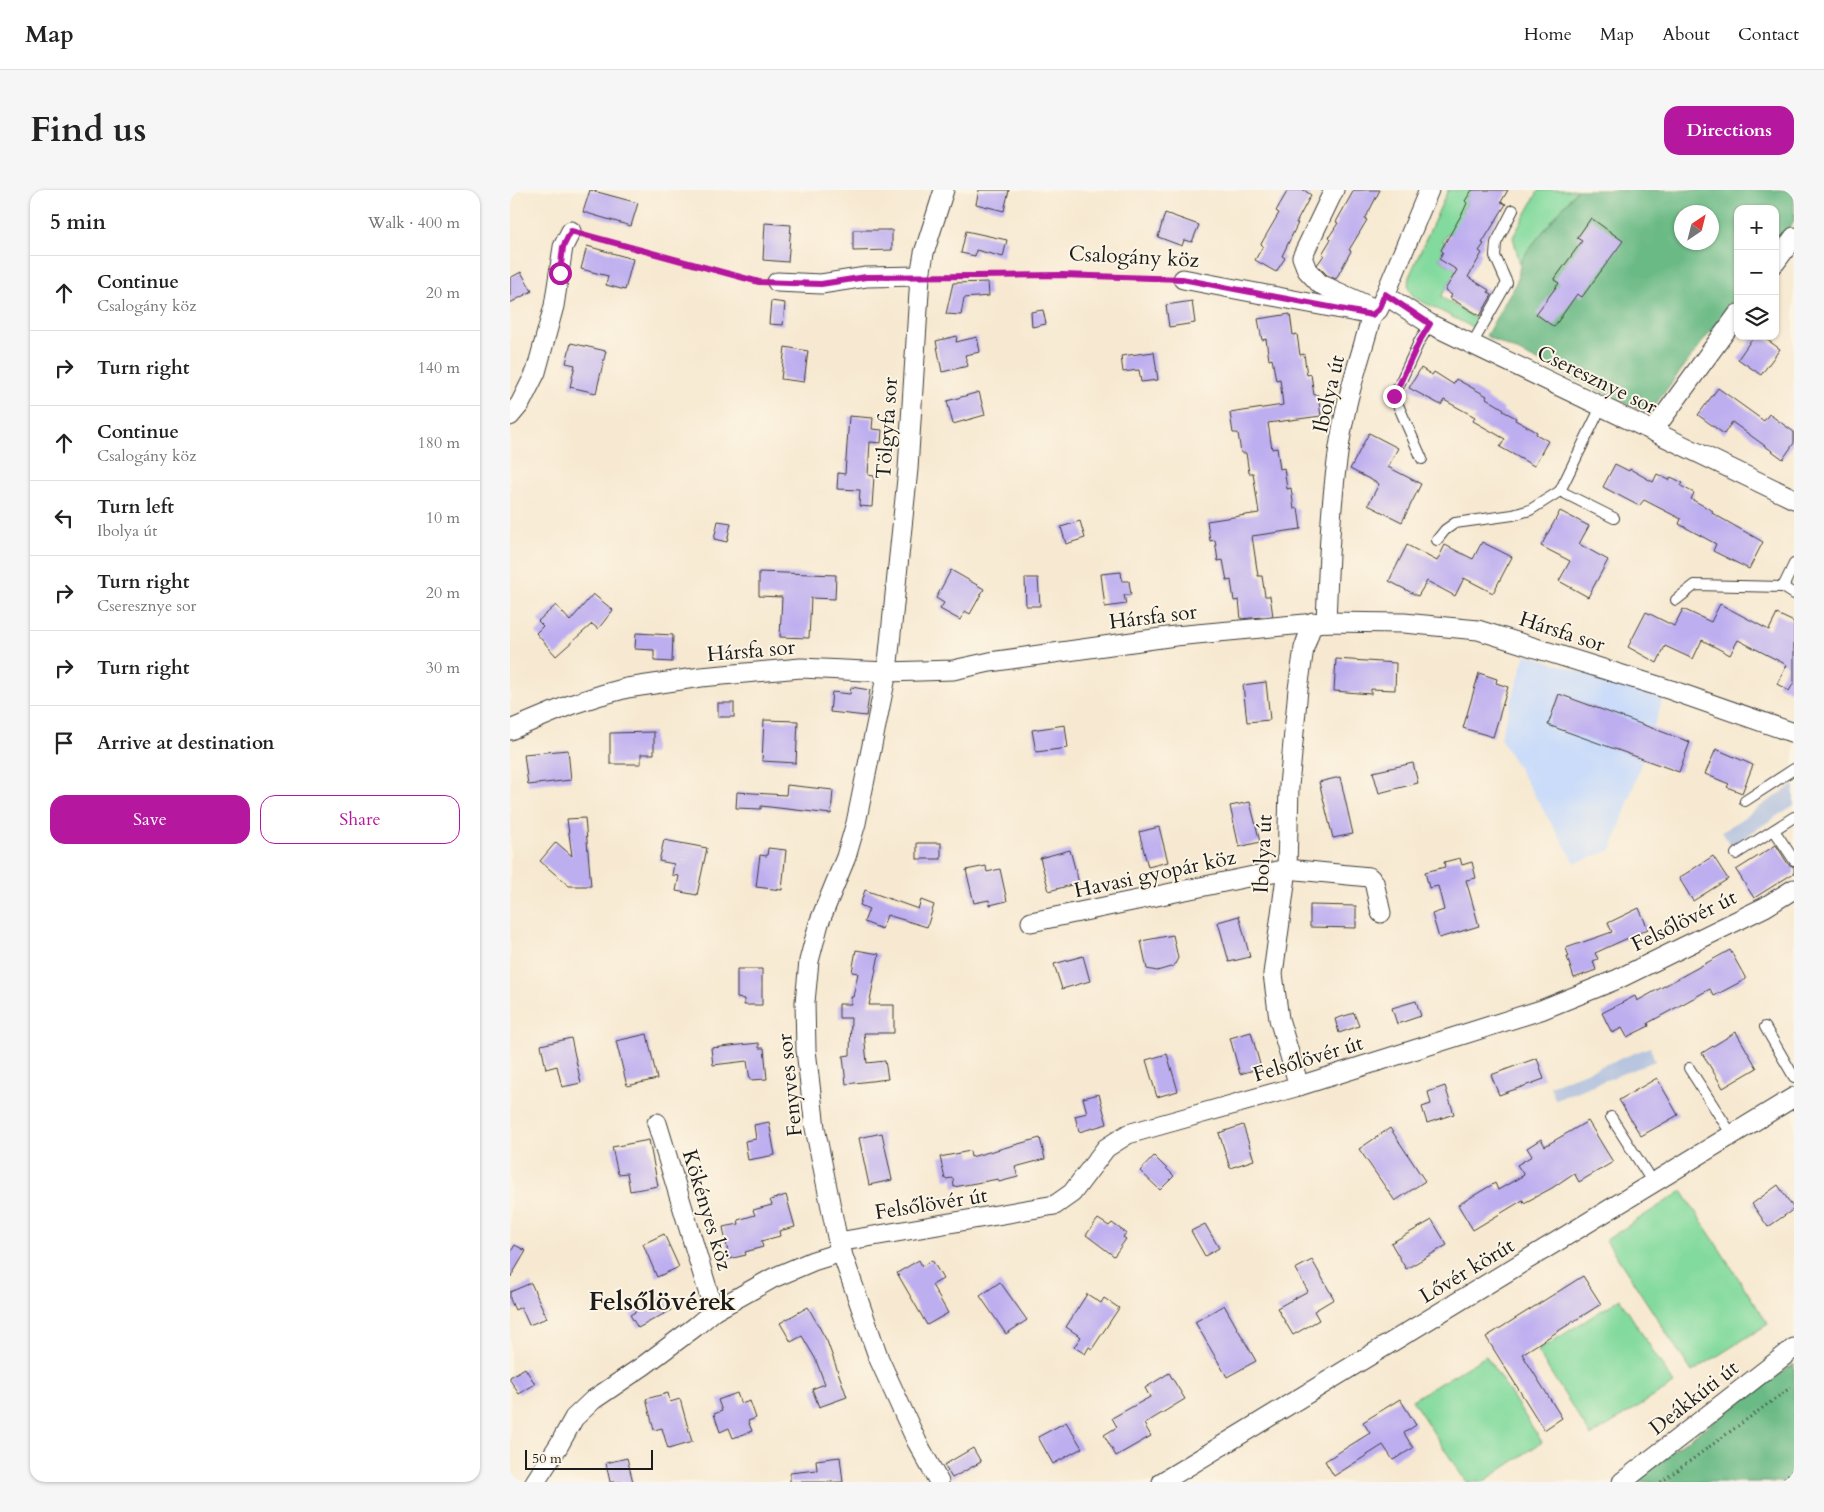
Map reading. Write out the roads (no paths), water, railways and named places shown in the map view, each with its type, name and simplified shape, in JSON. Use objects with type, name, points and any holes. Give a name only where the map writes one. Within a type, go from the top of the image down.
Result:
[{"type":"street","name":"Tölgyfa sor","points":[[887,672],[908,469],[920,276],[924,253],[944,190]]},
{"type":"street","points":[[1334,190],[1302,257],[1307,270],[1320,284],[1378,307]]},
{"type":"street","name":"Ibolya út","points":[[1299,1086],[1279,1019],[1273,974],[1287,869],[1289,786],[1298,689],[1304,648],[1319,622],[1338,458],[1347,405],[1378,307],[1429,190]]},
{"type":"street","points":[[510,416],[520,404],[538,364],[554,306],[563,247],[571,231]]},
{"type":"street","points":[[1779,258],[1794,237]]},
{"type":"street","points":[[777,282],[821,284],[866,277],[920,276]]},
{"type":"street","name":"Csalogány köz","points":[[1182,279],[1378,307]]},
{"type":"street","name":"Cseresznye sor","points":[[1378,307],[1430,324],[1794,499]]},
{"type":"street","points":[[1653,431],[1734,320]]},
{"type":"street","name":"Hársfa sor","points":[[510,730],[570,705],[627,688],[701,677],[785,669],[887,672],[953,670],[990,662],[1074,649],[1175,636],[1319,622],[1404,623],[1478,630],[1671,690],[1794,733]]},
{"type":"street","name":"Fenyves sor","points":[[887,672],[856,823],[846,858],[818,923],[810,961],[806,1002],[806,1050],[815,1128],[840,1247],[879,1359],[917,1442],[939,1482]]},
{"type":"street","name":"Havasi gyopár köz","points":[[1031,922],[1287,869],[1369,877],[1374,882],[1381,913]]},
{"type":"street","name":"Felsőlövér út","points":[[535,1482],[574,1418],[593,1400],[651,1361],[714,1311],[772,1278],[813,1261],[840,1247],[1055,1205],[1072,1193],[1106,1148],[1128,1134],[1299,1086],[1541,1010],[1610,982],[1765,906],[1794,889]]},
{"type":"street","name":"Lővér körút","points":[[1162,1482],[1794,1097]]},
{"type":"street","name":"Kökényes köz","points":[[657,1123],[714,1311]]},
{"type":"street","name":"Deákkúti út","points":[[1622,1482],[1794,1348]]},
{"type":"lane","points":[[1472,344],[1506,284],[1495,256],[1495,249],[1496,243],[1513,210]]},
{"type":"lane","points":[[1422,459],[1394,396],[1419,342],[1430,324]]},
{"type":"lane","points":[[1437,540],[1445,530],[1456,523],[1513,516],[1530,510],[1560,491],[1601,406]]},
{"type":"lane","points":[[1560,491],[1614,518]]},
{"type":"lane","points":[[1783,587],[1794,564]]},
{"type":"lane","points":[[1676,600],[1695,585],[1783,587],[1794,594]]},
{"type":"lane","points":[[1745,801],[1794,769]]},
{"type":"lane","points":[[1736,854],[1794,816]]},
{"type":"lane","points":[[1774,830],[1794,860]]},
{"type":"lane","points":[[1766,1027],[1794,1077]]},
{"type":"lane","points":[[1689,1068],[1732,1135]]},
{"type":"lane","points":[[1611,1117],[1654,1184]]},
{"type":"district","name":"Felsőlövérek","points":[[662,1301]]}]
